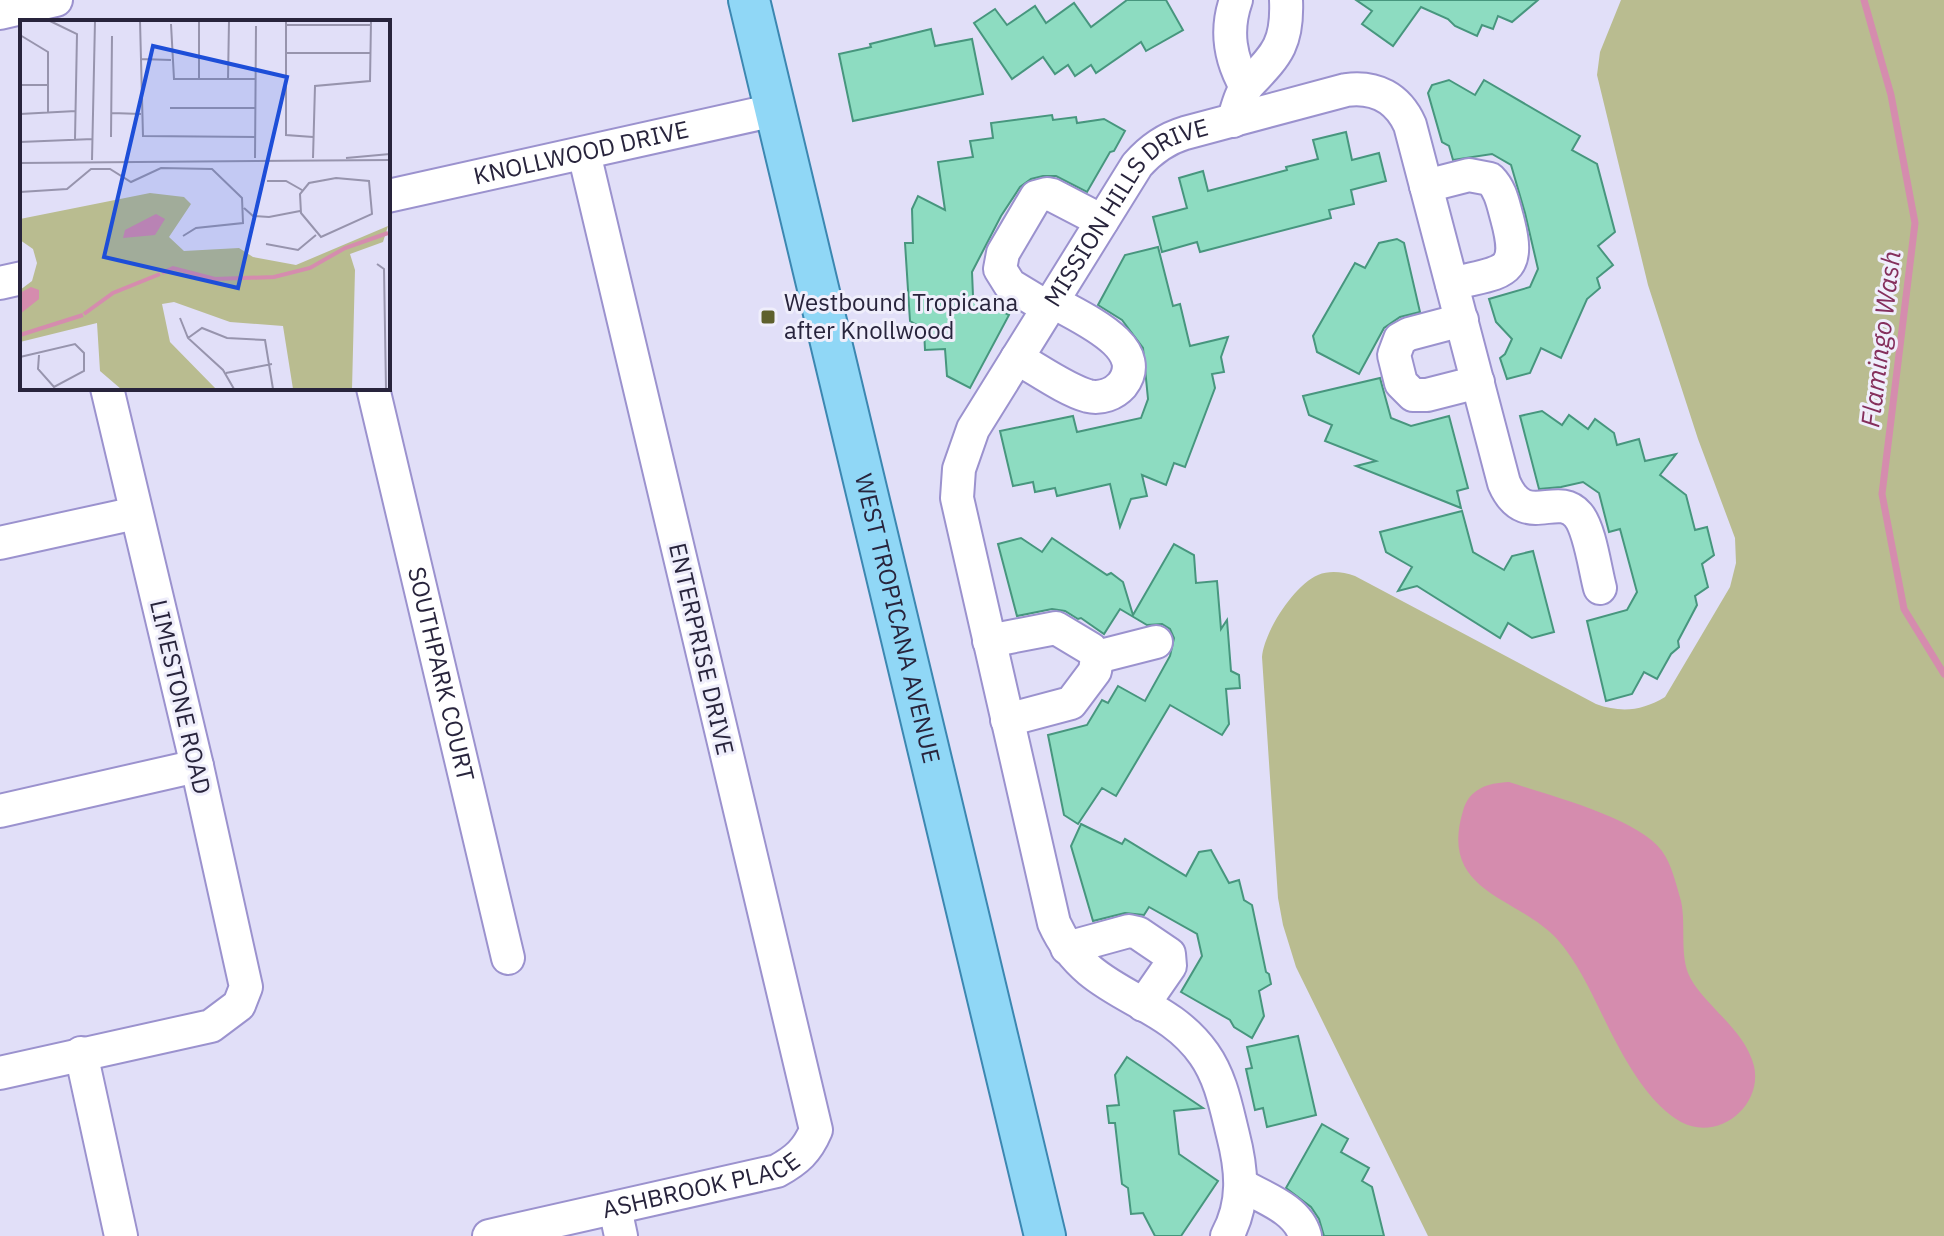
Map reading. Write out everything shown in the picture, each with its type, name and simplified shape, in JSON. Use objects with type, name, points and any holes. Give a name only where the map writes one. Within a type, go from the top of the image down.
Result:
[{"type":"main road","name":"WEST TROPICANA AVENUE","points":[[749,0],[1045,1236]]},
{"type":"street","points":[[0,13],[56,0]]},
{"type":"street","points":[[1236,0],[1230,43],[1238,73],[1246,87]]},
{"type":"street","points":[[1233,121],[1246,87],[1270,63],[1279,48],[1286,0]]},
{"type":"street","name":"MISSION HILLS DRIVE","points":[[1227,1236],[1236,1215],[1241,1185],[1238,1154],[1213,1069],[1186,1033],[1089,972],[1067,948],[1050,909],[959,512],[957,483],[964,449],[973,429],[1148,152],[1173,137],[1346,90],[1371,90],[1392,100],[1406,115],[1508,492],[1528,508],[1563,506],[1578,515],[1600,588]]},
{"type":"street","name":"KNOLLWOOD DRIVE","points":[[390,196],[775,110]]},
{"type":"street","name":"ENTERPRISE DRIVE","points":[[584,153],[816,1130],[810,1145]]},
{"type":"street","points":[[1426,186],[1469,175],[1490,179],[1500,192],[1514,244],[1513,257],[1505,268],[1452,284]]},
{"type":"street","points":[[1017,358],[1088,396],[1105,396],[1126,379],[1128,360],[1119,343],[1010,285],[1000,269],[1001,258],[1032,200],[1041,194],[1052,195],[1102,221]]},
{"type":"street","points":[[0,283],[20,278]]},
{"type":"street","points":[[1462,320],[1400,339],[1394,349],[1397,369],[1404,388],[1413,395],[1427,395],[1478,382]]},
{"type":"street","name":"LIMESTONE ROAD","points":[[81,1053],[211,1026],[239,1005],[246,987],[107,390]]},
{"type":"street","name":"SOUTHPARK COURT","points":[[373,390],[508,958]]},
{"type":"street","points":[[0,543],[136,513]]},
{"type":"street","points":[[989,641],[1051,627],[1064,631],[1091,649],[1097,657],[1095,671],[1071,703],[1007,720]]},
{"type":"street","points":[[1097,657],[1156,642]]},
{"type":"street","points":[[0,811],[197,766]]},
{"type":"street","points":[[1067,948],[1129,931],[1138,933],[1169,954],[1170,966],[1143,1005]]},
{"type":"street","points":[[0,1073],[81,1053],[121,1236]]},
{"type":"street","name":"ASHBROOK PLACE","points":[[489,1236],[618,1222],[777,1171],[797,1160],[810,1145]]},
{"type":"street","points":[[1241,1185],[1295,1216],[1305,1236]]},
{"type":"green space","points":[[1621,0],[1944,0],[1944,1236],[1428,1236],[1296,967],[1283,925],[1278,898],[1262,657],[1274,623],[1290,599],[1309,580],[1327,572],[1355,576],[1596,704],[1614,709],[1640,708],[1665,697],[1730,587],[1736,563],[1735,538],[1698,439],[1648,285],[1597,75],[1600,52]]},
{"type":"shaded area","points":[[1509,782],[1613,818],[1650,839],[1662,851],[1681,901],[1688,973],[1702,995],[1741,1039],[1754,1066],[1752,1094],[1745,1107],[1723,1124],[1695,1127],[1681,1122],[1661,1107],[1629,1066],[1582,976],[1557,939],[1541,925],[1486,890],[1471,876],[1462,860],[1458,838],[1466,803],[1480,789]]},
{"type":"building","points":[[1127,0],[1166,0],[1183,30],[1146,51],[1141,42],[1096,73],[1091,65],[1075,76],[1068,65],[1055,74],[1043,57],[1012,79],[974,23],[995,9],[1007,25],[1035,6],[1046,23],[1074,3],[1091,27]]},
{"type":"building","points":[[1356,0],[1538,0],[1512,22],[1498,16],[1493,29],[1482,25],[1477,36],[1421,7],[1393,46],[1362,24],[1372,11]]},
{"type":"building","points":[[931,29],[935,46],[972,39],[983,94],[853,121],[839,54]]},
{"type":"building","points":[[1449,80],[1475,95],[1484,80],[1580,136],[1572,150],[1597,164],[1615,232],[1598,246],[1613,265],[1597,278],[1600,288],[1587,299],[1561,358],[1541,348],[1530,373],[1507,379],[1500,358],[1512,339],[1496,322],[1489,299],[1530,287],[1538,269],[1511,165],[1492,154],[1453,160],[1449,146],[1442,142],[1428,93],[1432,85]]},
{"type":"building","points":[[1052,115],[1053,120],[1076,117],[1077,123],[1104,119],[1125,131],[1087,192],[1056,176],[1031,179],[1020,187],[1001,216],[972,272],[973,296],[1009,315],[970,388],[947,376],[945,349],[925,350],[924,329],[910,321],[905,243],[913,243],[912,209],[918,196],[945,210],[938,162],[973,157],[970,141],[993,138],[991,123]]},
{"type":"building","points":[[1346,132],[1352,160],[1379,153],[1386,181],[1351,190],[1354,204],[1329,210],[1331,218],[1200,252],[1197,242],[1162,252],[1153,217],[1187,208],[1179,178],[1203,171],[1208,191],[1287,170],[1286,167],[1318,159],[1313,140]]},
{"type":"building","points":[[1397,239],[1404,243],[1420,312],[1400,317],[1384,328],[1359,374],[1317,352],[1313,336],[1355,263],[1365,268],[1379,243]]},
{"type":"building","points":[[1158,247],[1173,306],[1180,304],[1190,346],[1228,337],[1221,357],[1224,372],[1212,374],[1215,388],[1185,467],[1174,463],[1166,485],[1142,475],[1147,496],[1131,499],[1120,527],[1110,484],[1057,496],[1055,488],[1035,492],[1033,482],[1013,486],[1000,431],[1073,416],[1077,432],[1141,418],[1148,399],[1143,348],[1122,320],[1098,305],[1125,255]]},
{"type":"building","points":[[1380,378],[1391,418],[1411,426],[1449,416],[1468,488],[1457,491],[1461,508],[1356,466],[1376,461],[1325,441],[1332,425],[1309,415],[1303,396]]},
{"type":"building","points":[[1542,411],[1562,425],[1569,415],[1588,429],[1595,419],[1614,433],[1617,445],[1639,439],[1645,461],[1676,454],[1660,475],[1686,495],[1695,530],[1707,527],[1714,555],[1702,564],[1708,587],[1695,596],[1697,605],[1678,641],[1679,647],[1671,654],[1657,679],[1644,672],[1632,694],[1606,701],[1587,621],[1627,610],[1637,592],[1620,529],[1609,532],[1599,493],[1583,482],[1539,489],[1520,416]]},
{"type":"building","points":[[1462,511],[1473,552],[1504,570],[1512,556],[1533,551],[1554,632],[1532,638],[1508,623],[1500,638],[1417,586],[1398,591],[1412,567],[1386,552],[1380,532]]},
{"type":"building","points":[[1021,538],[1042,552],[1052,538],[1107,575],[1111,573],[1123,582],[1133,615],[1174,544],[1194,555],[1196,583],[1217,581],[1221,629],[1227,620],[1231,671],[1239,675],[1240,688],[1226,689],[1229,724],[1222,735],[1170,705],[1116,796],[1102,788],[1078,824],[1064,815],[1048,735],[1087,725],[1102,700],[1108,703],[1118,686],[1145,701],[1170,656],[1174,638],[1170,629],[1162,624],[1147,625],[1120,609],[1104,634],[1065,611],[1052,609],[1017,616],[998,544]]},
{"type":"building","points":[[1081,824],[1122,844],[1125,839],[1186,876],[1199,852],[1211,850],[1229,883],[1239,880],[1244,900],[1252,905],[1271,984],[1259,991],[1264,1016],[1252,1038],[1234,1027],[1230,1020],[1181,992],[1202,956],[1197,934],[1149,907],[1144,915],[1125,913],[1093,921],[1071,846]]},
{"type":"building","points":[[1298,1036],[1316,1115],[1267,1127],[1263,1108],[1255,1110],[1246,1069],[1252,1068],[1247,1047]]},
{"type":"building","points":[[1127,1057],[1203,1108],[1174,1111],[1179,1154],[1218,1181],[1181,1236],[1155,1236],[1143,1213],[1131,1214],[1128,1188],[1122,1184],[1115,1123],[1109,1123],[1107,1106],[1119,1105],[1115,1075]]},
{"type":"building","points":[[1322,1124],[1348,1139],[1341,1152],[1369,1168],[1362,1181],[1372,1187],[1384,1236],[1324,1236],[1311,1207],[1286,1188]]},
{"type":"waterway","name":"Flamingo Wash","points":[[1864,0],[1891,95],[1915,223],[1882,494],[1904,609],[1944,674]]},
{"type":"place","name":"Westbound Tropicana after Knollwood","points":[[768,317]]}]
